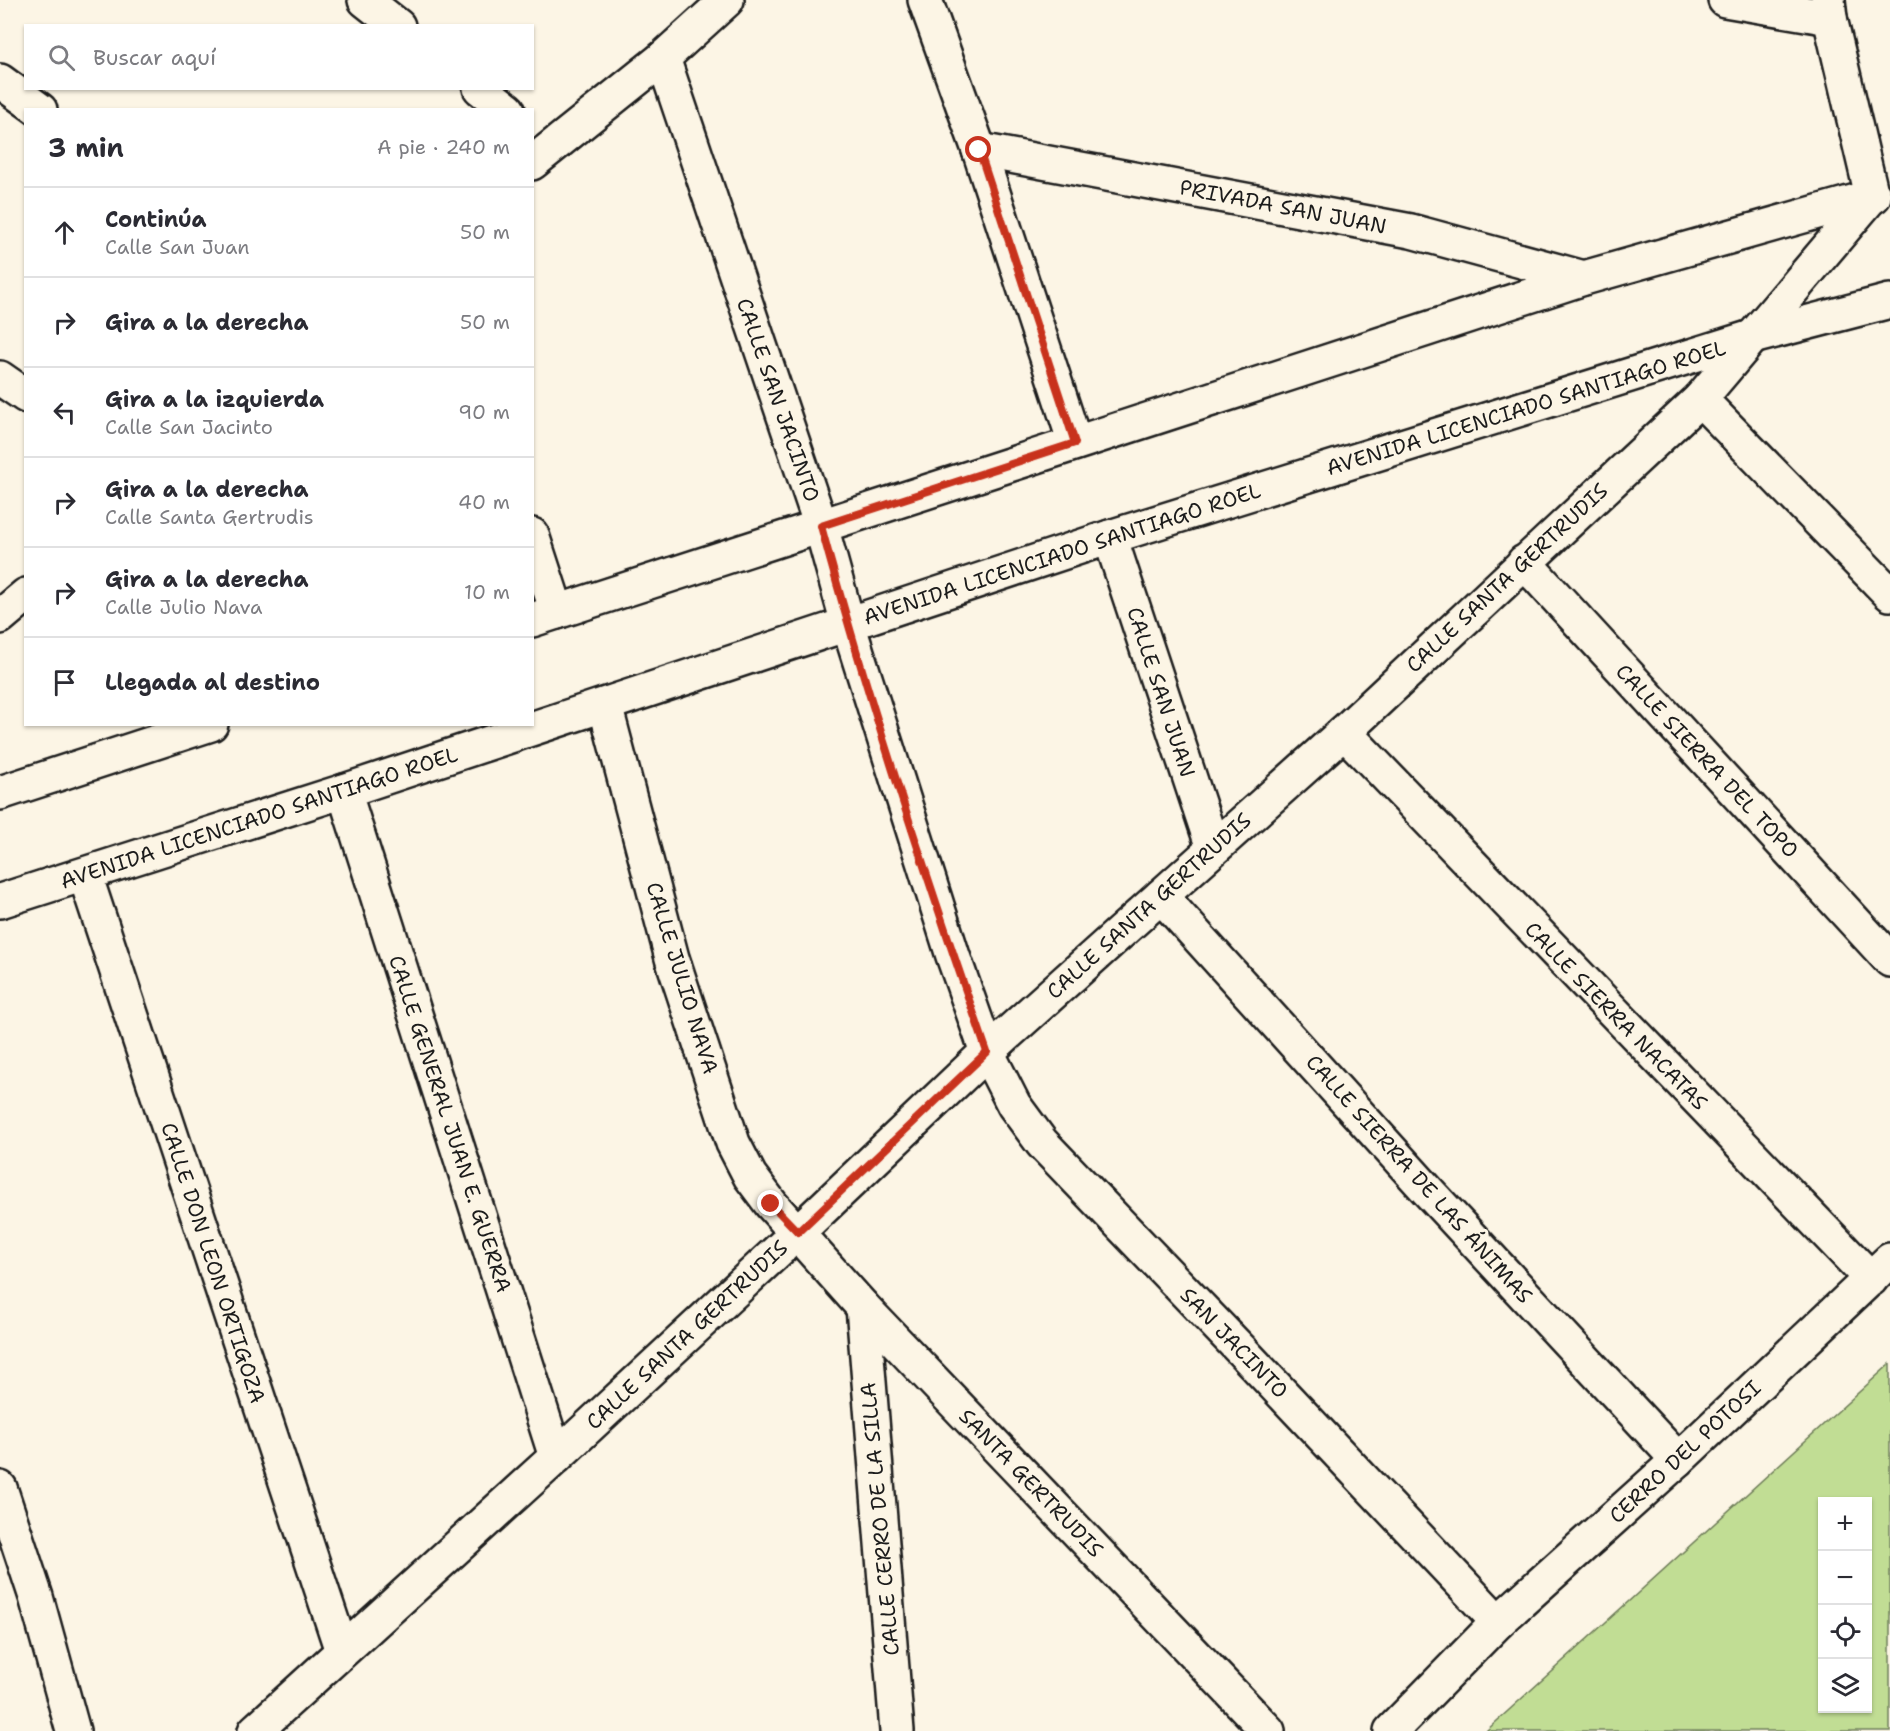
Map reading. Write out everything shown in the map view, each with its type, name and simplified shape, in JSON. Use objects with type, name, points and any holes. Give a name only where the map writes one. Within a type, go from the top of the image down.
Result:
[{"type":"street","points":[[365,0],[395,24]]},
{"type":"street","points":[[540,146],[663,58],[727,0]]},
{"type":"street","points":[[925,0],[979,150],[1075,443]]},
{"type":"street","points":[[534,547],[545,616],[1584,278],[1881,194],[1829,9],[1725,0]]},
{"type":"street","name":"CALLE SAN JACINTO","points":[[663,58],[821,526],[848,624],[950,944],[987,1052]]},
{"type":"street","points":[[0,81],[37,108]]},
{"type":"street","points":[[482,90],[505,108]]},
{"type":"street","name":"PRIVADA SAN JUAN","points":[[979,150],[1411,231],[1584,278]]},
{"type":"street","name":"CALLE SANTA GERTRUDIS","points":[[255,1731],[556,1457],[987,1052],[1344,732],[1700,399],[1752,337],[1881,194]]},
{"type":"street","name":"AVENIDA LICENCIADO SANTIAGO ROEL","points":[[0,901],[344,791],[1110,537],[1752,337],[1890,301]]},
{"type":"street","points":[[0,378],[24,395]]},
{"type":"street","points":[[1700,399],[1890,594]]},
{"type":"street","name":"CALLE SAN JUAN","points":[[1110,537],[1213,848]]},
{"type":"street","name":"CALLE SIERRA DEL TOPO","points":[[1524,562],[1890,960]]},
{"type":"street","points":[[0,617],[24,597]]},
{"type":"street","name":"CALLE JULIO NAVA","points":[[605,705],[672,958],[733,1143],[750,1176],[771,1204],[798,1232]]},
{"type":"street","points":[[0,793],[205,726]]},
{"type":"street","name":"CALLE SIERRA NACATAS","points":[[1344,732],[1880,1270]]},
{"type":"street","name":"CALLE GENERAL JUAN E. GUERRA","points":[[344,791],[556,1457]]},
{"type":"street","name":"CALLE DON LEON ORTIGOZA","points":[[85,875],[342,1651]]},
{"type":"street","name":"CALLE SIERRA DE LAS ÁNIMAS","points":[[1161,896],[1427,1190],[1678,1460]]},
{"type":"street","name":"SAN JACINTO","points":[[987,1052],[1014,1105],[1042,1143],[1498,1622]]},
{"type":"street","name":"SANTA GERTRUDIS","points":[[798,1232],[863,1307],[1268,1731]]},
{"type":"street","name":"CERRO DEL POTOSI","points":[[1391,1731],[1498,1622],[1678,1460],[1880,1270]]},
{"type":"street","name":"CALLE CERRO DE LA SILLA","points":[[863,1307],[899,1728]]},
{"type":"street","points":[[0,1488],[36,1597],[73,1731]]},
{"type":"green space","points":[[1890,1364],[1890,1731],[1486,1731]]},
{"type":"route","points":[[771,1204],[798,1232],[987,1052],[848,624],[821,526],[1075,443],[979,150]]}]
